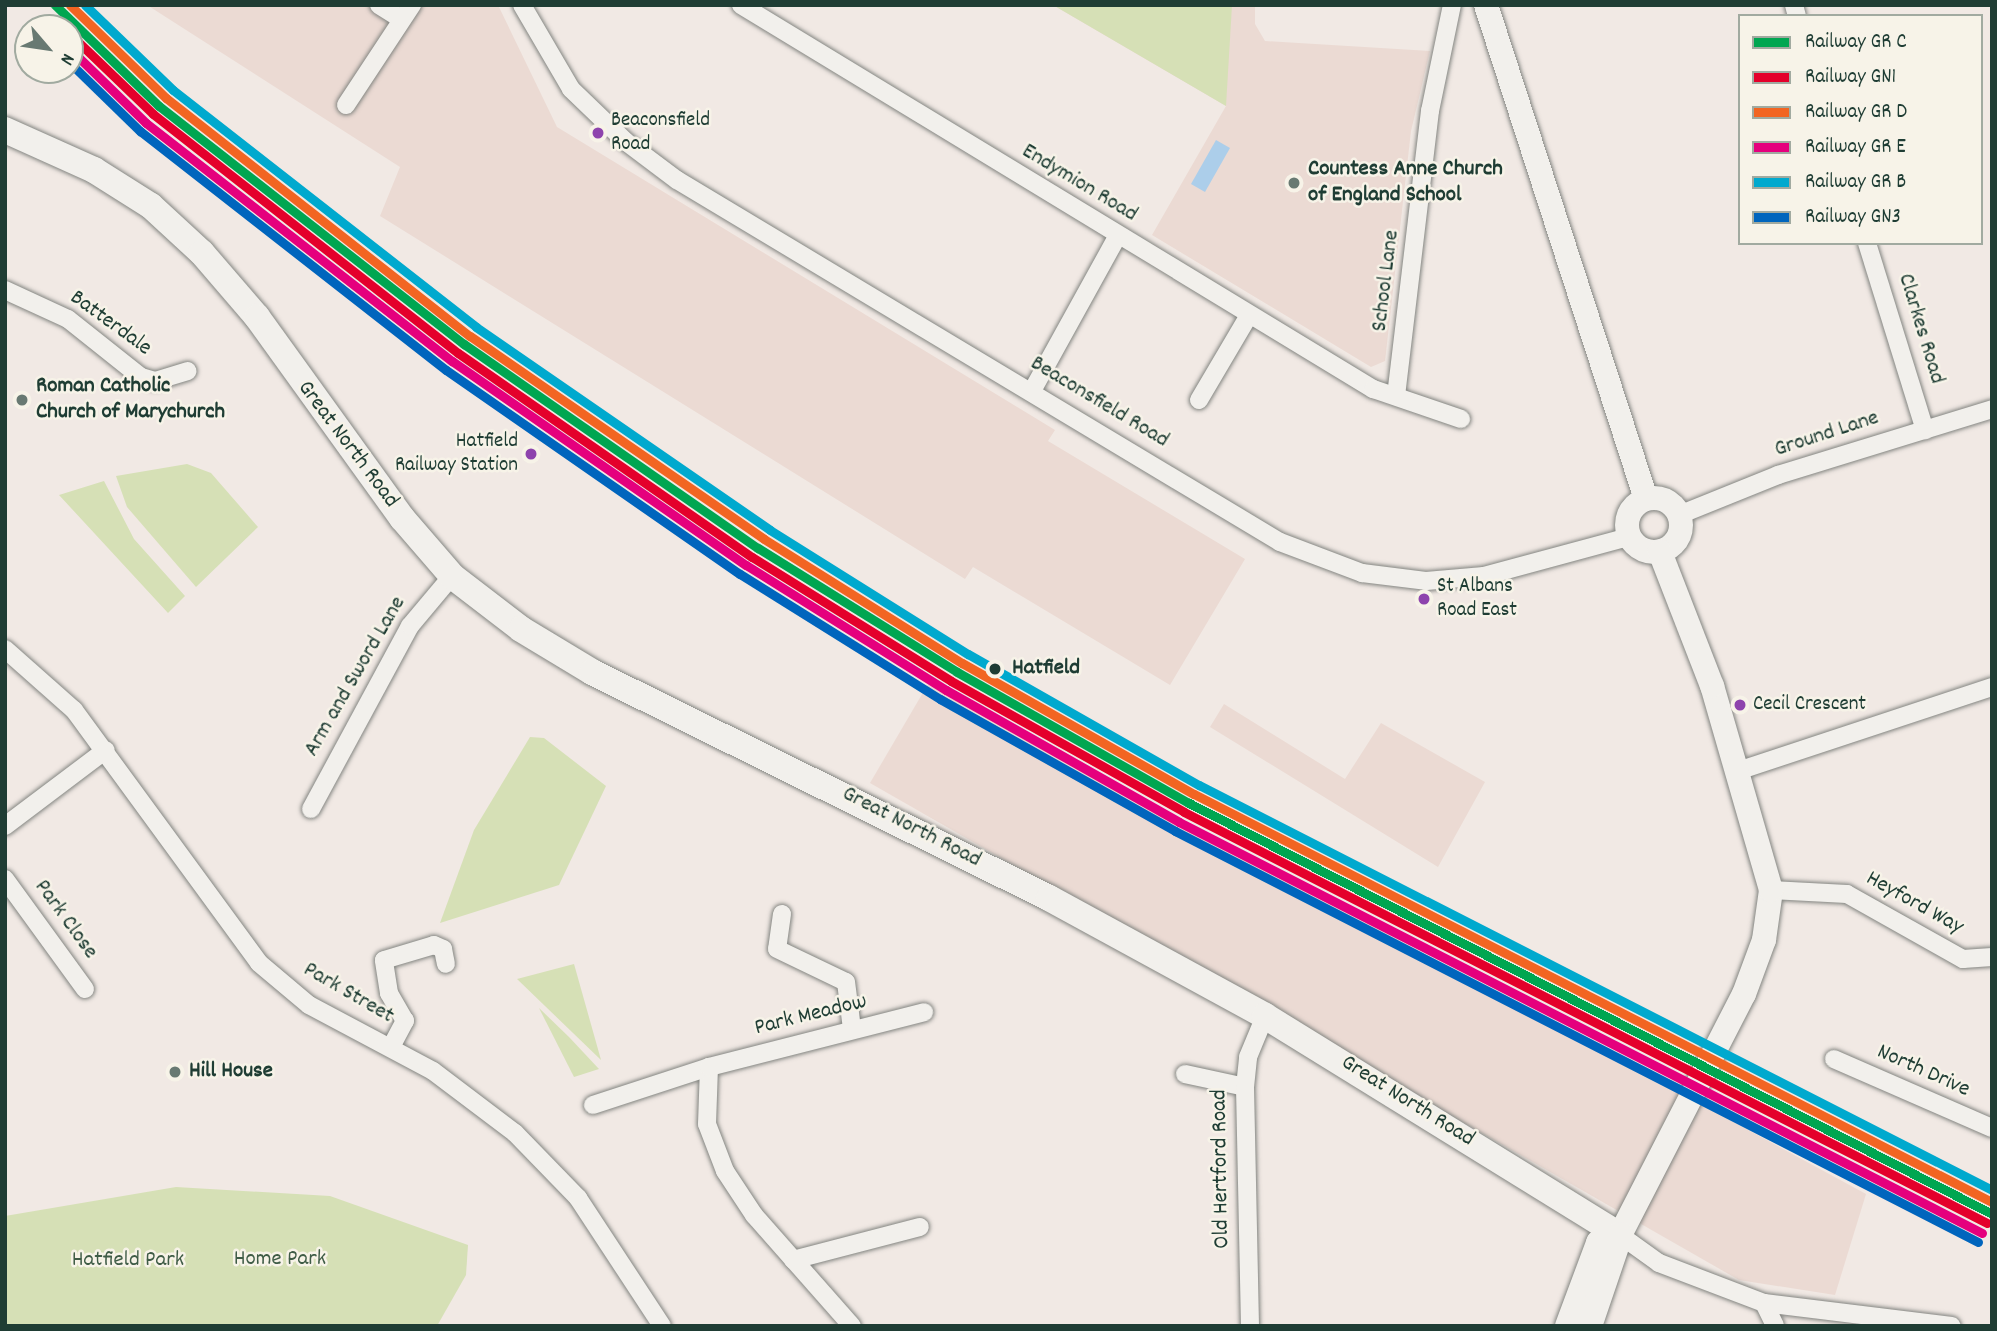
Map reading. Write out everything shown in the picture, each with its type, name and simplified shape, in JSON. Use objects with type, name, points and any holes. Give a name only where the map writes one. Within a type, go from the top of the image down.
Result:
[{"type":"main road","points":[[1486,5],[1646,499]]},
{"type":"main road","name":"Great North Road","points":[[10,132],[117,184],[202,253],[452,576],[521,629],[592,672],[1049,898],[1265,1016],[1619,1235]]},
{"type":"main road","points":[[1646,499],[1667,501],[1679,515],[1676,541],[1660,552],[1646,552],[1629,537],[1631,510],[1646,499]]},
{"type":"main road","points":[[1589,1326],[1619,1235],[1744,994],[1764,940],[1771,890],[1738,771],[1660,552]]},
{"type":"main road","points":[[1568,1326],[1599,1242],[1619,1235]]},
{"type":"street","points":[[346,106],[406,11],[379,5]]},
{"type":"street","name":"Beaconsfield Road","points":[[522,5],[571,89],[625,141],[677,180],[1280,542],[1362,573],[1426,580],[1484,576],[1629,537]]},
{"type":"street","name":"Endymion Road","points":[[741,5],[1117,237],[1249,315],[1396,396],[1461,419]]},
{"type":"street","name":"School Lane","points":[[1396,396],[1430,111],[1452,5]]},
{"type":"street","points":[[1031,391],[1117,237]]},
{"type":"street","name":"Clarkes Road","points":[[1868,245],[1925,430]]},
{"type":"street","name":"Batterdale","points":[[5,290],[68,318],[141,377],[156,381],[187,371]]},
{"type":"street","points":[[1199,400],[1249,315]]},
{"type":"street","name":"Ground Lane","points":[[1679,515],[1778,475],[1992,409]]},
{"type":"street","name":"Arm and Sword Lane","points":[[311,809],[410,626],[452,576]]},
{"type":"street","name":"Park Street","points":[[5,649],[47,682],[106,750],[258,963],[309,1005],[391,1047],[515,1133],[578,1198],[662,1326]]},
{"type":"street","points":[[1738,771],[1992,687]]},
{"type":"street","points":[[5,826],[106,750]]},
{"type":"street","name":"Park Close","points":[[5,879],[85,989]]},
{"type":"street","name":"Heyford Way","points":[[1771,890],[1847,894],[1963,958],[1992,957]]},
{"type":"street","points":[[782,914],[778,949],[846,982],[852,1029]]},
{"type":"street","points":[[391,1047],[405,1021],[389,993],[384,960],[434,945],[443,949],[446,964]]},
{"type":"street","name":"Park Meadow","points":[[593,1105],[709,1067],[924,1012]]},
{"type":"street","name":"Old Hertford Road","points":[[1250,1326],[1245,1087],[1248,1057],[1265,1016]]},
{"type":"street","name":"North Drive","points":[[1834,1059],[1992,1128]]},
{"type":"street","points":[[709,1067],[705,1098],[715,1149],[754,1215],[852,1326]]},
{"type":"street","points":[[1185,1074],[1245,1087]]},
{"type":"street","points":[[793,1260],[920,1227]]},
{"type":"street","name":"Great North Road","points":[[1619,1235],[1659,1263],[1764,1303],[1952,1326]]},
{"type":"street","points":[[1764,1303],[1775,1326]]},
{"type":"shaded area","points":[[147,5],[498,5],[557,127],[1055,430],[1048,441],[1245,559],[1170,685],[973,567],[965,579],[380,216],[400,167]]},
{"type":"shaded area","name":"Countess Anne Church of England School","points":[[1053,5],[1255,5],[1255,24],[1265,41],[1430,51],[1411,131],[1385,361],[1371,367],[1152,235],[1226,106]]},
{"type":"shaded area","points":[[928,684],[1866,1194],[1835,1295],[1739,1280],[870,783]]},
{"type":"shaded area","points":[[1224,704],[1345,779],[1381,723],[1485,782],[1438,867],[1210,727]]},
{"type":"green space","points":[[1053,5],[1232,5],[1226,106]]},
{"type":"green space","points":[[187,464],[211,473],[258,527],[196,587],[127,507],[116,476]]},
{"type":"green space","points":[[104,481],[134,539],[185,596],[168,613],[59,495]]},
{"type":"green space","points":[[530,737],[544,738],[606,786],[559,885],[440,923],[474,830]]},
{"type":"green space","points":[[574,964],[601,1060],[517,979]]},
{"type":"green space","points":[[539,1008],[569,1037],[599,1069],[574,1077]]},
{"type":"green space","points":[[176,1187],[330,1196],[468,1245],[466,1275],[437,1326],[5,1326],[5,1216]]},
{"type":"water","points":[[1216,140],[1230,148],[1205,192],[1191,184]]},
{"type":"transit line","points":[[55,5],[159,106],[464,344],[758,548],[957,672],[1189,803],[1992,1214]]},
{"type":"transit line","points":[[70,5],[166,98],[470,336],[764,539],[962,663],[1194,794],[1992,1202]]},
{"type":"transit line","points":[[85,5],[173,90],[476,327],[770,530],[968,654],[1199,785],[1992,1190]]},
{"type":"transit line","points":[[84,63],[146,123],[452,361],[746,565],[946,690],[1179,822],[1982,1233]]},
{"type":"rail line","name":"GN1","points":[[84,47],[153,114],[458,353],[752,557],[951,681],[1184,812],[1987,1223]]},
{"type":"rail line","name":"GN3","points":[[84,77],[140,131],[446,370],[740,574],[940,699],[1175,831],[1978,1242]]},
{"type":"place","name":"Beaconsfield Road","points":[[598,133]]},
{"type":"place","name":"Countess Anne Church of England School","points":[[1294,183]]},
{"type":"place","name":"Roman Catholic Church of Marychurch","points":[[22,400]]},
{"type":"place","name":"Hatfield Railway Station","points":[[531,454]]},
{"type":"place","name":"St Albans Road East","points":[[1424,599]]},
{"type":"place","name":"Hatfield","points":[[995,669]]},
{"type":"place","name":"Cecil Crescent","points":[[1740,705]]},
{"type":"place","name":"Hill House","points":[[175,1072]]},
{"type":"park label","name":"Home Park","points":[[280,1260]]},
{"type":"park label","name":"Hatfield Park","points":[[128,1261]]}]
